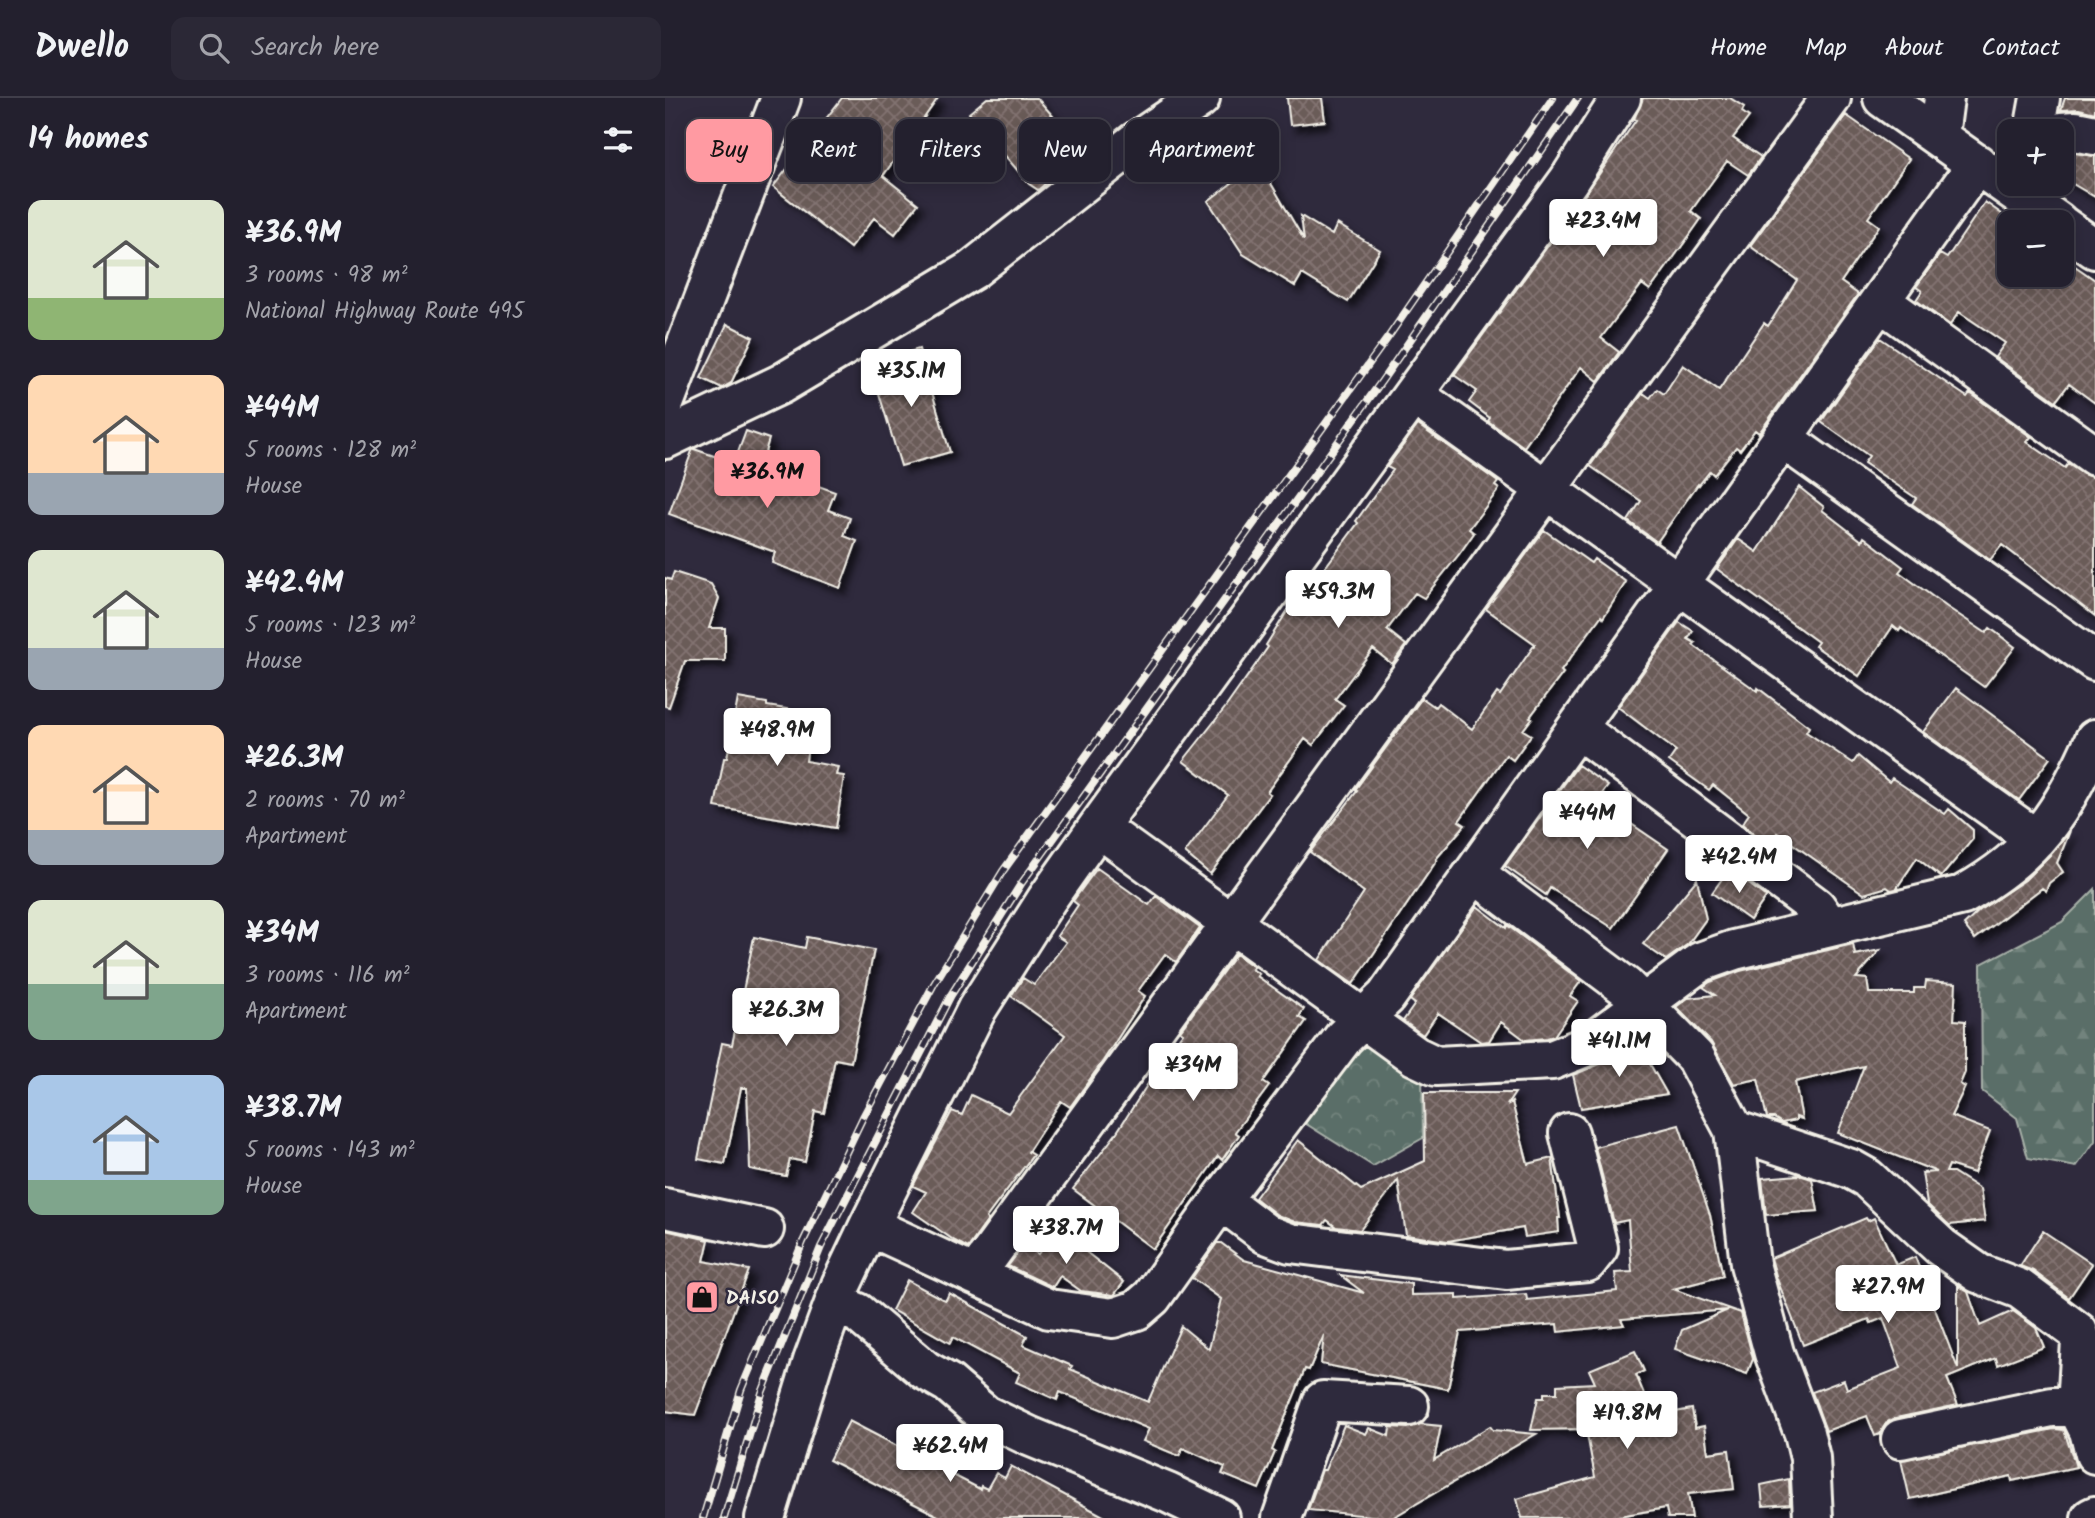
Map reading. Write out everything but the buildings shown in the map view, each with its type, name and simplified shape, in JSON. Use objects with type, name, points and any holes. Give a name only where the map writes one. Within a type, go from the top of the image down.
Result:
[{"type":"main road","points":[[665,401],[781,98]]},
{"type":"main road","points":[[665,439],[782,384],[972,270],[1135,143],[1200,98]]},
{"type":"main road","points":[[765,1518],[813,1361],[841,1285],[977,1009],[1098,827],[1569,180],[1621,98]]},
{"type":"main road","points":[[975,1275],[1831,98]]},
{"type":"main road","points":[[1883,98],[1997,176]]},
{"type":"main road","points":[[1939,136],[1944,98]]},
{"type":"main road","points":[[2036,119],[2040,98]]},
{"type":"main road","points":[[2074,131],[2095,135]]},
{"type":"main road","points":[[869,1226],[1049,1309],[1113,1318],[1137,1310],[1152,1297],[1221,1200],[1344,1037],[1387,997],[1880,301],[1997,178]]},
{"type":"main road","points":[[2024,196],[2042,210]]},
{"type":"main road","points":[[2074,233],[2095,249]]},
{"type":"main road","points":[[1880,301],[2095,456]]},
{"type":"main road","points":[[1414,395],[2036,839]]},
{"type":"main road","points":[[1782,438],[2095,661]]},
{"type":"main road","points":[[1577,728],[1816,908],[1830,927]]},
{"type":"main road","points":[[1098,827],[1415,1056],[1436,1066],[1552,1060],[1587,1046],[1700,962],[1734,950],[1963,895],[1991,879],[2021,855],[2053,821],[2075,784],[2095,738]]},
{"type":"main road","points":[[1474,873],[1626,987],[1695,1058],[1734,1130],[1750,1264],[1774,1353],[1804,1433],[1810,1458],[1813,1518]]},
{"type":"main road","points":[[1734,1130],[1851,1169],[1867,1178],[1941,1247],[1978,1273],[2020,1289],[2078,1332],[2081,1341],[2077,1407],[2089,1432],[2095,1454]]},
{"type":"main road","points":[[1221,1200],[1266,1234],[1290,1243],[1506,1270],[1587,1262],[1598,1248],[1569,1133]]},
{"type":"main road","points":[[665,1208],[764,1229]]},
{"type":"main road","points":[[835,1303],[858,1312],[925,1370],[948,1383],[985,1415],[1220,1518]]},
{"type":"main road","points":[[1282,1518],[1323,1401],[1409,1406]]},
{"type":"main road","points":[[1901,1439],[2053,1407],[2077,1407]]},
{"type":"green space","points":[[2095,889],[2095,1141],[2076,1167],[2028,1158],[2017,1118],[1982,1091],[1981,964],[2062,922]]},
{"type":"green space","points":[[1359,1029],[1422,1071],[1423,1138],[1373,1166],[1292,1115]]},
{"type":"railway","points":[[703,1518],[741,1390],[803,1242],[863,1117],[934,984],[1003,871],[1389,336],[1553,98]]},
{"type":"railway","points":[[724,1518],[762,1393],[821,1247],[951,995],[1021,884],[1381,382],[1578,98]]},
{"type":"place","name":"DAISO","points":[[702,1297]]}]
